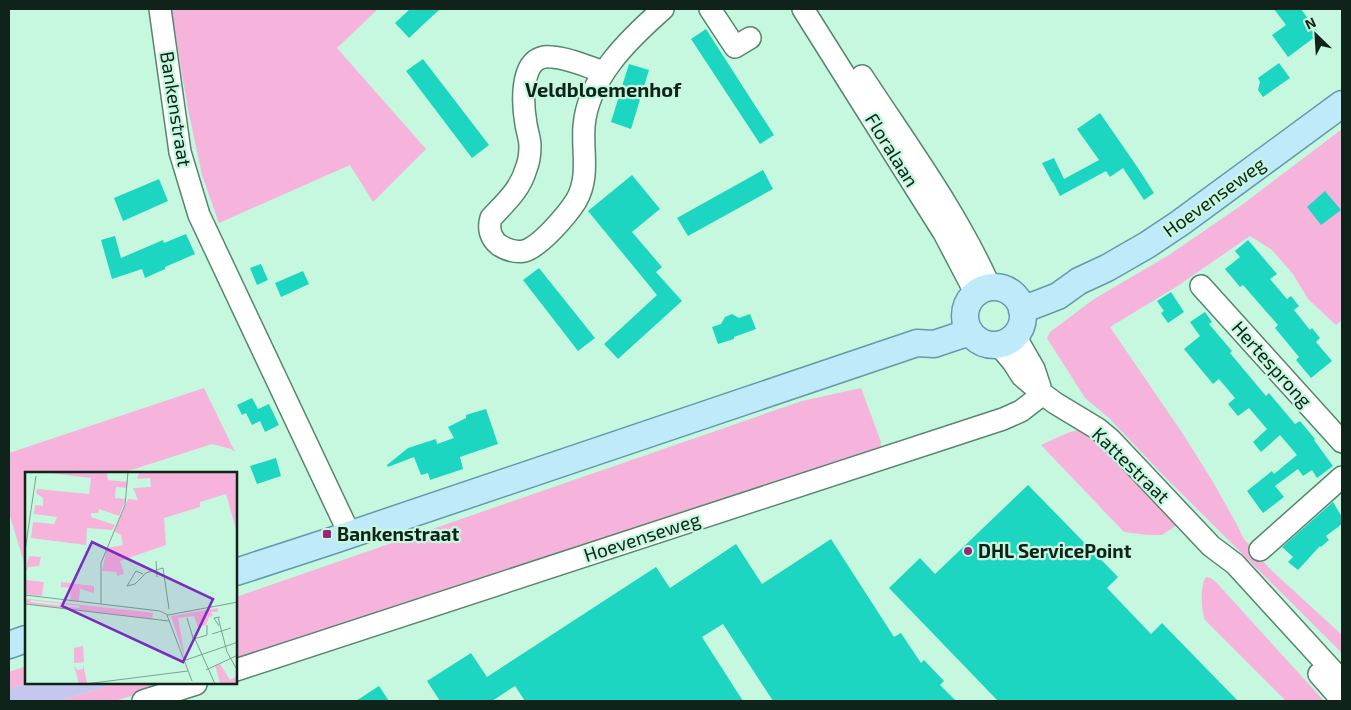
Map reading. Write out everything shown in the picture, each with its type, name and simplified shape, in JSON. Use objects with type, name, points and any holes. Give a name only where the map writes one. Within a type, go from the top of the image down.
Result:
[{"type":"main road","name":"Hoevenseweg","points":[[1019,304],[1058,296],[1079,281],[1114,264],[1158,238],[1342,104]]},
{"type":"main road","points":[[1004,289],[1019,304],[1023,320],[1020,328],[1006,340],[990,344],[983,342],[976,338],[968,325],[968,305],[983,291],[1004,289]]},
{"type":"main road","points":[[238,571],[917,343],[929,332],[968,325]]},
{"type":"main road","points":[[9,645],[25,639]]},
{"type":"street","name":"Bankenstraat","points":[[160,9],[180,152],[199,215],[350,535]]},
{"type":"street","points":[[604,72],[552,56],[543,57],[535,61],[529,68],[524,83],[523,98],[530,145],[526,169],[520,186],[490,218],[489,223],[490,233],[496,242],[505,249],[514,252],[526,250],[539,243],[577,200],[584,182],[586,166],[584,127],[587,109],[604,72],[626,45],[663,9]]},
{"type":"street","points":[[710,9],[735,48],[750,38]]},
{"type":"street","name":"Floralaan","points":[[803,9],[983,291]]},
{"type":"street","name":"Floralaan","points":[[818,9],[953,214],[983,270],[983,291]]},
{"type":"street","name":"Hertesprong","points":[[1201,286],[1342,442]]},
{"type":"street","name":"Kattestraat","points":[[1006,340],[1009,357],[1022,376],[1055,403],[1098,429],[1110,439],[1211,546],[1235,564],[1342,694]]},
{"type":"street","name":"Hoevenseweg","points":[[238,669],[1003,419],[1021,411],[1043,394]]},
{"type":"street","points":[[1260,550],[1342,477]]},
{"type":"street","points":[[143,701],[193,685]]},
{"type":"shaded area","points":[[171,9],[378,9],[337,48],[426,149],[373,202],[350,165],[219,223],[202,175],[188,109]]},
{"type":"shaded area","points":[[1342,129],[1342,320],[1336,325],[1308,299],[1293,274],[1272,250],[1250,236],[1176,287],[1110,327],[1185,437],[1213,482],[1244,539],[1269,568],[1342,635],[1342,653],[1162,474],[1109,418],[1085,398],[1047,338],[1050,332],[1094,299],[1169,255],[1239,207]]},
{"type":"shaded area","points":[[204,388],[235,452],[231,449],[212,444],[125,472],[25,472],[25,566],[9,513],[9,453]]},
{"type":"shaded area","points":[[861,388],[881,442],[880,451],[238,661],[238,596],[802,401]]},
{"type":"shaded area","points":[[1083,429],[1177,525],[1162,535],[1124,532],[1041,445],[1067,433]]},
{"type":"shaded area","points":[[1206,577],[1216,582],[1324,701],[1286,701],[1205,620],[1202,598]]},
{"type":"shaded area","points":[[25,666],[25,684],[9,689],[9,672]]},
{"type":"shaded area","points":[[110,685],[166,685],[115,701],[58,701]]},
{"type":"water","points":[[25,684],[110,685],[58,701],[9,701],[9,689]]},
{"type":"building","points":[[410,9],[440,9],[409,38],[395,23]]},
{"type":"building","points":[[1274,9],[1301,9],[1319,34],[1288,57],[1272,35],[1286,25]]},
{"type":"building","points":[[706,29],[774,135],[760,144],[691,39]]},
{"type":"building","points":[[423,59],[489,145],[472,158],[406,71]]},
{"type":"building","points":[[1279,63],[1290,78],[1263,97],[1258,90],[1260,82],[1258,78]]},
{"type":"building","points":[[629,64],[649,70],[631,129],[611,122]]},
{"type":"building","points":[[1100,113],[1154,193],[1144,200],[1123,168],[1110,177],[1106,171],[1060,196],[1042,163],[1054,158],[1064,179],[1099,160],[1077,129]]},
{"type":"building","points":[[763,170],[773,189],[688,236],[677,218]]},
{"type":"building","points":[[632,175],[660,209],[632,232],[662,267],[656,272],[682,301],[618,359],[604,344],[657,295],[588,211]]},
{"type":"building","points":[[159,179],[168,201],[123,221],[114,198]]},
{"type":"building","points":[[1325,191],[1341,210],[1321,225],[1307,207]]},
{"type":"building","points":[[186,234],[195,254],[145,278],[142,269],[112,279],[101,240],[115,236],[121,258],[163,240],[164,243]]},
{"type":"building","points":[[1248,240],[1277,274],[1270,279],[1287,299],[1291,296],[1299,306],[1294,310],[1310,330],[1312,328],[1320,338],[1316,342],[1332,361],[1311,378],[1296,360],[1299,357],[1275,328],[1278,325],[1243,285],[1240,287],[1225,269],[1240,257],[1235,251]]},
{"type":"building","points":[[261,264],[268,280],[257,285],[250,268]]},
{"type":"building","points":[[539,268],[595,338],[578,351],[523,280]]},
{"type":"building","points":[[303,271],[309,284],[281,297],[275,283]]},
{"type":"building","points":[[1171,292],[1184,312],[1168,323],[1161,313],[1164,311],[1157,301]]},
{"type":"building","points":[[1205,312],[1212,322],[1209,324],[1232,351],[1230,353],[1266,396],[1269,393],[1295,424],[1300,421],[1333,466],[1317,478],[1312,470],[1303,476],[1298,469],[1275,486],[1284,497],[1263,513],[1247,491],[1272,471],[1274,474],[1297,455],[1280,435],[1261,452],[1253,442],[1267,429],[1249,408],[1238,416],[1228,404],[1235,398],[1219,379],[1213,384],[1184,349],[1200,336],[1190,322]]},
{"type":"building","points":[[732,314],[739,318],[750,314],[756,329],[718,344],[712,327],[721,324],[725,317]]},
{"type":"building","points":[[252,398],[258,409],[269,404],[279,425],[265,432],[260,421],[252,425],[246,413],[242,415],[237,405]]},
{"type":"building","points":[[486,409],[498,444],[460,457],[463,469],[430,480],[428,473],[421,475],[414,457],[388,467],[387,465],[408,448],[436,439],[437,444],[454,438],[448,427],[466,418],[466,415]]},
{"type":"building","points":[[276,458],[281,476],[257,484],[250,466]]},
{"type":"building","points":[[1028,485],[1118,577],[1107,588],[1151,634],[1162,623],[1238,701],[998,701],[889,588],[920,558],[935,574]]},
{"type":"building","points":[[1333,502],[1342,517],[1342,524],[1326,536],[1329,540],[1320,546],[1298,570],[1288,562],[1293,557],[1282,547]]},
{"type":"building","points":[[831,539],[894,637],[901,633],[921,663],[924,660],[944,681],[940,685],[956,701],[773,701],[723,624],[702,637],[743,701],[525,701],[515,686],[492,701],[440,701],[427,681],[471,653],[487,677],[656,567],[670,588],[736,544],[762,584]]},
{"type":"building","points":[[379,686],[389,701],[356,701]]},
{"type":"place","name":"Bankenstraat","points":[[327,534]]},
{"type":"place","name":"DHL ServicePoint","points":[[968,551]]},
{"type":"district","name":"Veldbloemenhof","points":[[603,90]]}]
